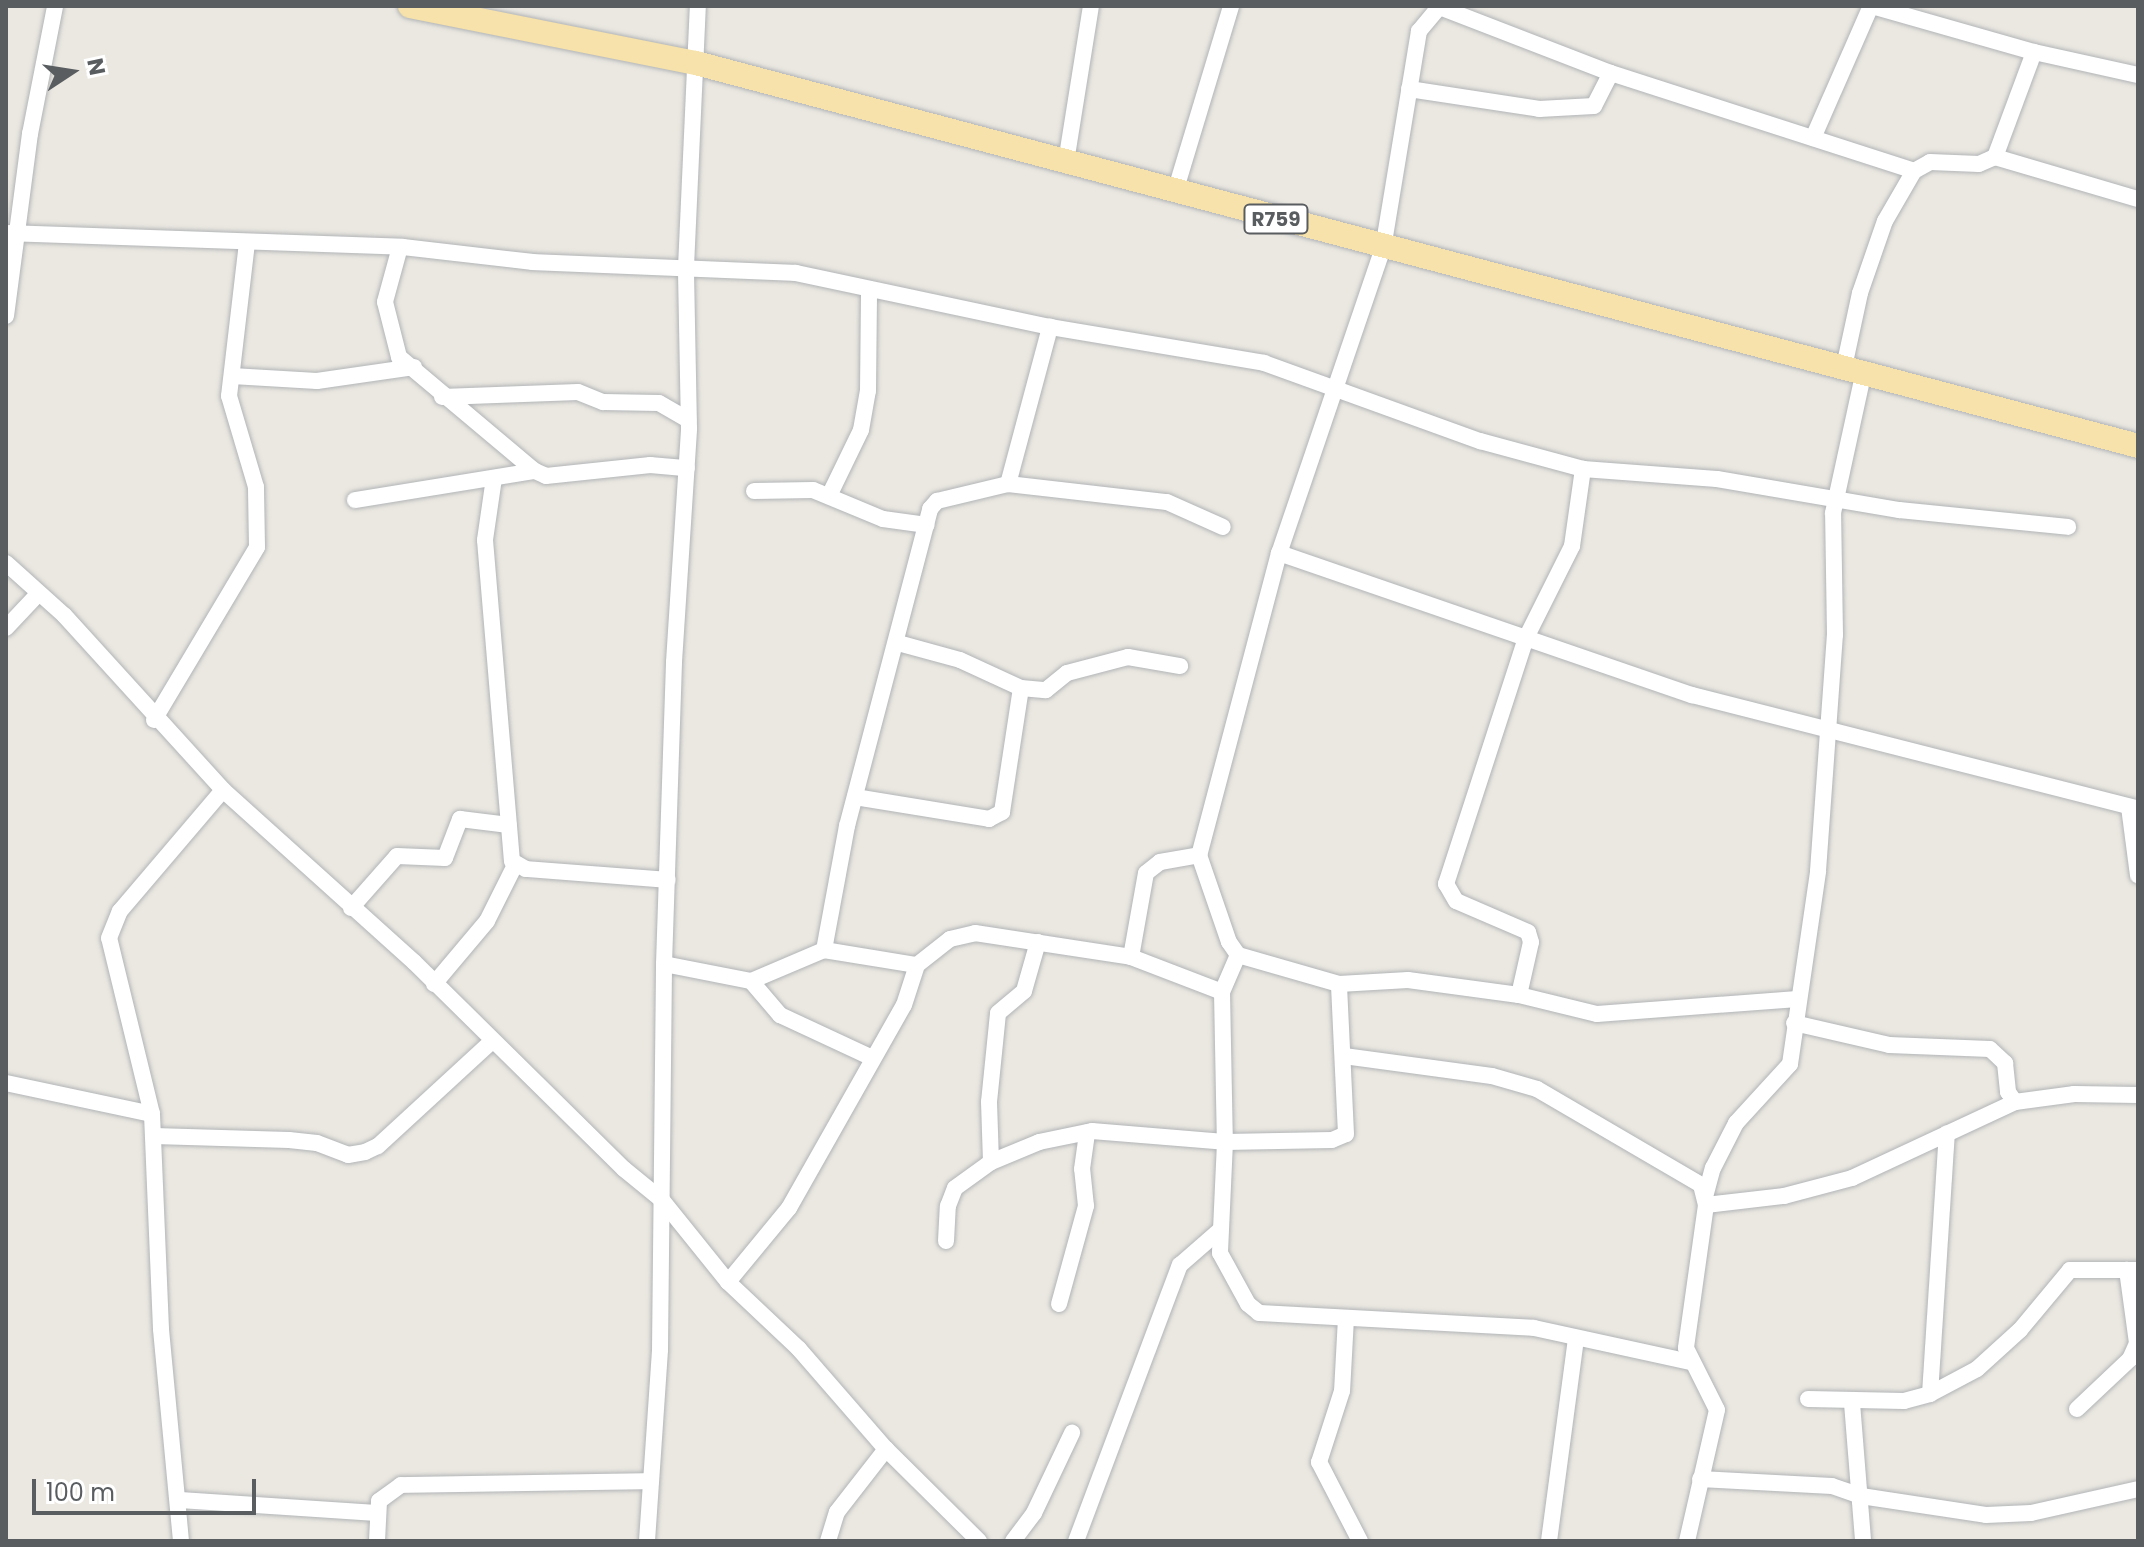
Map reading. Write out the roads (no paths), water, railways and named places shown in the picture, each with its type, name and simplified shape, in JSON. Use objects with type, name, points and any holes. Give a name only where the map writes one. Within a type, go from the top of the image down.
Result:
[{"type":"main road","name":"R759","points":[[410,6],[696,63],[1383,248],[1854,369],[2138,446]]},
{"type":"street","points":[[6,316],[12,232],[55,6]]},
{"type":"street","points":[[647,1541],[660,1350],[664,964],[674,662],[689,420],[686,267],[698,6]]},
{"type":"street","points":[[1066,162],[1091,6]]},
{"type":"street","points":[[1175,192],[1231,6]]},
{"type":"street","points":[[1690,1362],[1534,1328],[1259,1313],[1230,1279],[1220,1253],[1225,1142],[1222,992],[1238,955],[1199,855],[1279,553],[1383,248],[1419,31],[1439,6],[1611,73],[1914,171]]},
{"type":"street","points":[[1813,138],[1873,6],[2034,52],[2138,75]]},
{"type":"street","points":[[1995,157],[2034,52]]},
{"type":"street","points":[[1409,89],[1539,109],[1594,106],[1611,73]]},
{"type":"street","points":[[1687,1541],[1717,1410],[1690,1362],[1686,1348],[1706,1201],[1713,1168],[1736,1123],[1786,1074],[1818,871],[1835,635],[1835,496],[1854,369],[1860,293],[1885,221],[1914,171],[1930,162],[1979,164],[1995,157],[2138,199]]},
{"type":"street","points":[[12,232],[400,247],[533,262],[796,273],[1050,327],[1264,363],[1334,392],[1480,441],[1583,469],[1835,496],[1899,510],[2068,527]]},
{"type":"street","points":[[154,720],[257,547],[256,487],[231,410],[247,243]]},
{"type":"street","points":[[400,247],[385,307],[396,351],[442,397],[535,471],[546,476],[650,465],[687,468]]},
{"type":"street","points":[[829,496],[861,430],[868,391],[869,289]]},
{"type":"street","points":[[1008,484],[1050,327]]},
{"type":"street","points":[[232,376],[317,381],[414,367]]},
{"type":"street","points":[[442,397],[578,392],[603,402],[659,403],[689,420]]},
{"type":"street","points":[[1519,995],[1531,942],[1528,932],[1456,901],[1446,884],[1526,638],[1572,546],[1583,469]]},
{"type":"street","points":[[355,500],[535,471]]},
{"type":"street","points":[[434,984],[487,921],[515,865],[485,540],[494,478]]},
{"type":"street","points":[[824,950],[855,797],[927,525],[937,501],[1008,484],[1167,502],[1223,527]]},
{"type":"street","points":[[754,491],[791,489],[829,496],[883,519],[927,525]]},
{"type":"street","points":[[1279,553],[1692,695],[1827,732],[2134,808],[2138,875]]},
{"type":"street","points":[[6,563],[64,615],[154,720],[223,790],[662,1200],[728,1282],[799,1349],[886,1449],[979,1541]]},
{"type":"street","points":[[6,628],[38,594]]},
{"type":"street","points":[[898,643],[960,660],[1021,688],[1046,690],[1067,673],[1128,657],[1180,666]]},
{"type":"street","points":[[855,797],[989,819],[1002,812],[1021,688]]},
{"type":"street","points":[[181,1541],[180,1500],[161,1329],[152,1114],[143,1060],[110,952],[111,923],[223,790]]},
{"type":"street","points":[[351,908],[397,856],[445,858],[460,819],[509,825]]},
{"type":"street","points":[[1131,957],[1146,873],[1160,862],[1199,855]]},
{"type":"street","points":[[515,865],[668,880]]},
{"type":"street","points":[[728,1282],[789,1208],[870,1057],[904,1005],[917,965],[950,939],[975,933],[1131,957],[1222,992]]},
{"type":"street","points":[[991,1162],[989,1102],[998,1013],[1024,991],[1038,942]]},
{"type":"street","points":[[664,964],[751,981],[824,950],[917,965]]},
{"type":"street","points":[[1238,955],[1339,984],[1408,980],[1519,995],[1617,1017],[1797,999]]},
{"type":"street","points":[[751,981],[780,1015],[870,1057]]},
{"type":"street","points":[[946,1241],[948,1206],[955,1188],[991,1162],[1039,1142],[1087,1132],[1225,1142],[1332,1140],[1346,1134],[1339,984]]},
{"type":"street","points":[[1794,1023],[1889,1045],[1990,1049],[2005,1063],[2008,1092],[2015,1102]]},
{"type":"street","points":[[154,1136],[289,1140],[348,1155],[365,1152],[378,1146],[492,1041]]},
{"type":"street","points":[[1344,1056],[1492,1076],[1537,1089],[1691,1174],[1706,1201]]},
{"type":"street","points":[[6,1083],[152,1114]]},
{"type":"street","points":[[1706,1201],[1784,1196],[1852,1178],[2015,1102],[2074,1094],[2138,1095]]},
{"type":"street","points":[[1059,1304],[1086,1206],[1082,1169],[1087,1132]]},
{"type":"street","points":[[1930,1394],[1947,1134]]},
{"type":"street","points":[[1076,1541],[1180,1265],[1219,1231]]},
{"type":"street","points":[[1808,1399],[1852,1403],[1904,1401],[1930,1394],[1977,1369],[2020,1330],[2070,1270],[2132,1270],[2137,1343],[2130,1359],[2077,1409]]},
{"type":"street","points":[[1346,1318],[1342,1391],[1319,1462],[1360,1541]]},
{"type":"street","points":[[1549,1541],[1576,1339]]},
{"type":"street","points":[[1852,1403],[1863,1541]]},
{"type":"street","points":[[1013,1541],[1034,1513],[1072,1433]]},
{"type":"street","points":[[828,1541],[837,1512],[886,1449]]},
{"type":"street","points":[[1700,1479],[1832,1486],[1861,1496],[1986,1515],[2031,1513],[2138,1489]]},
{"type":"street","points":[[377,1541],[377,1513],[384,1493],[401,1485],[651,1481]]},
{"type":"street","points":[[180,1500],[377,1513]]}]
